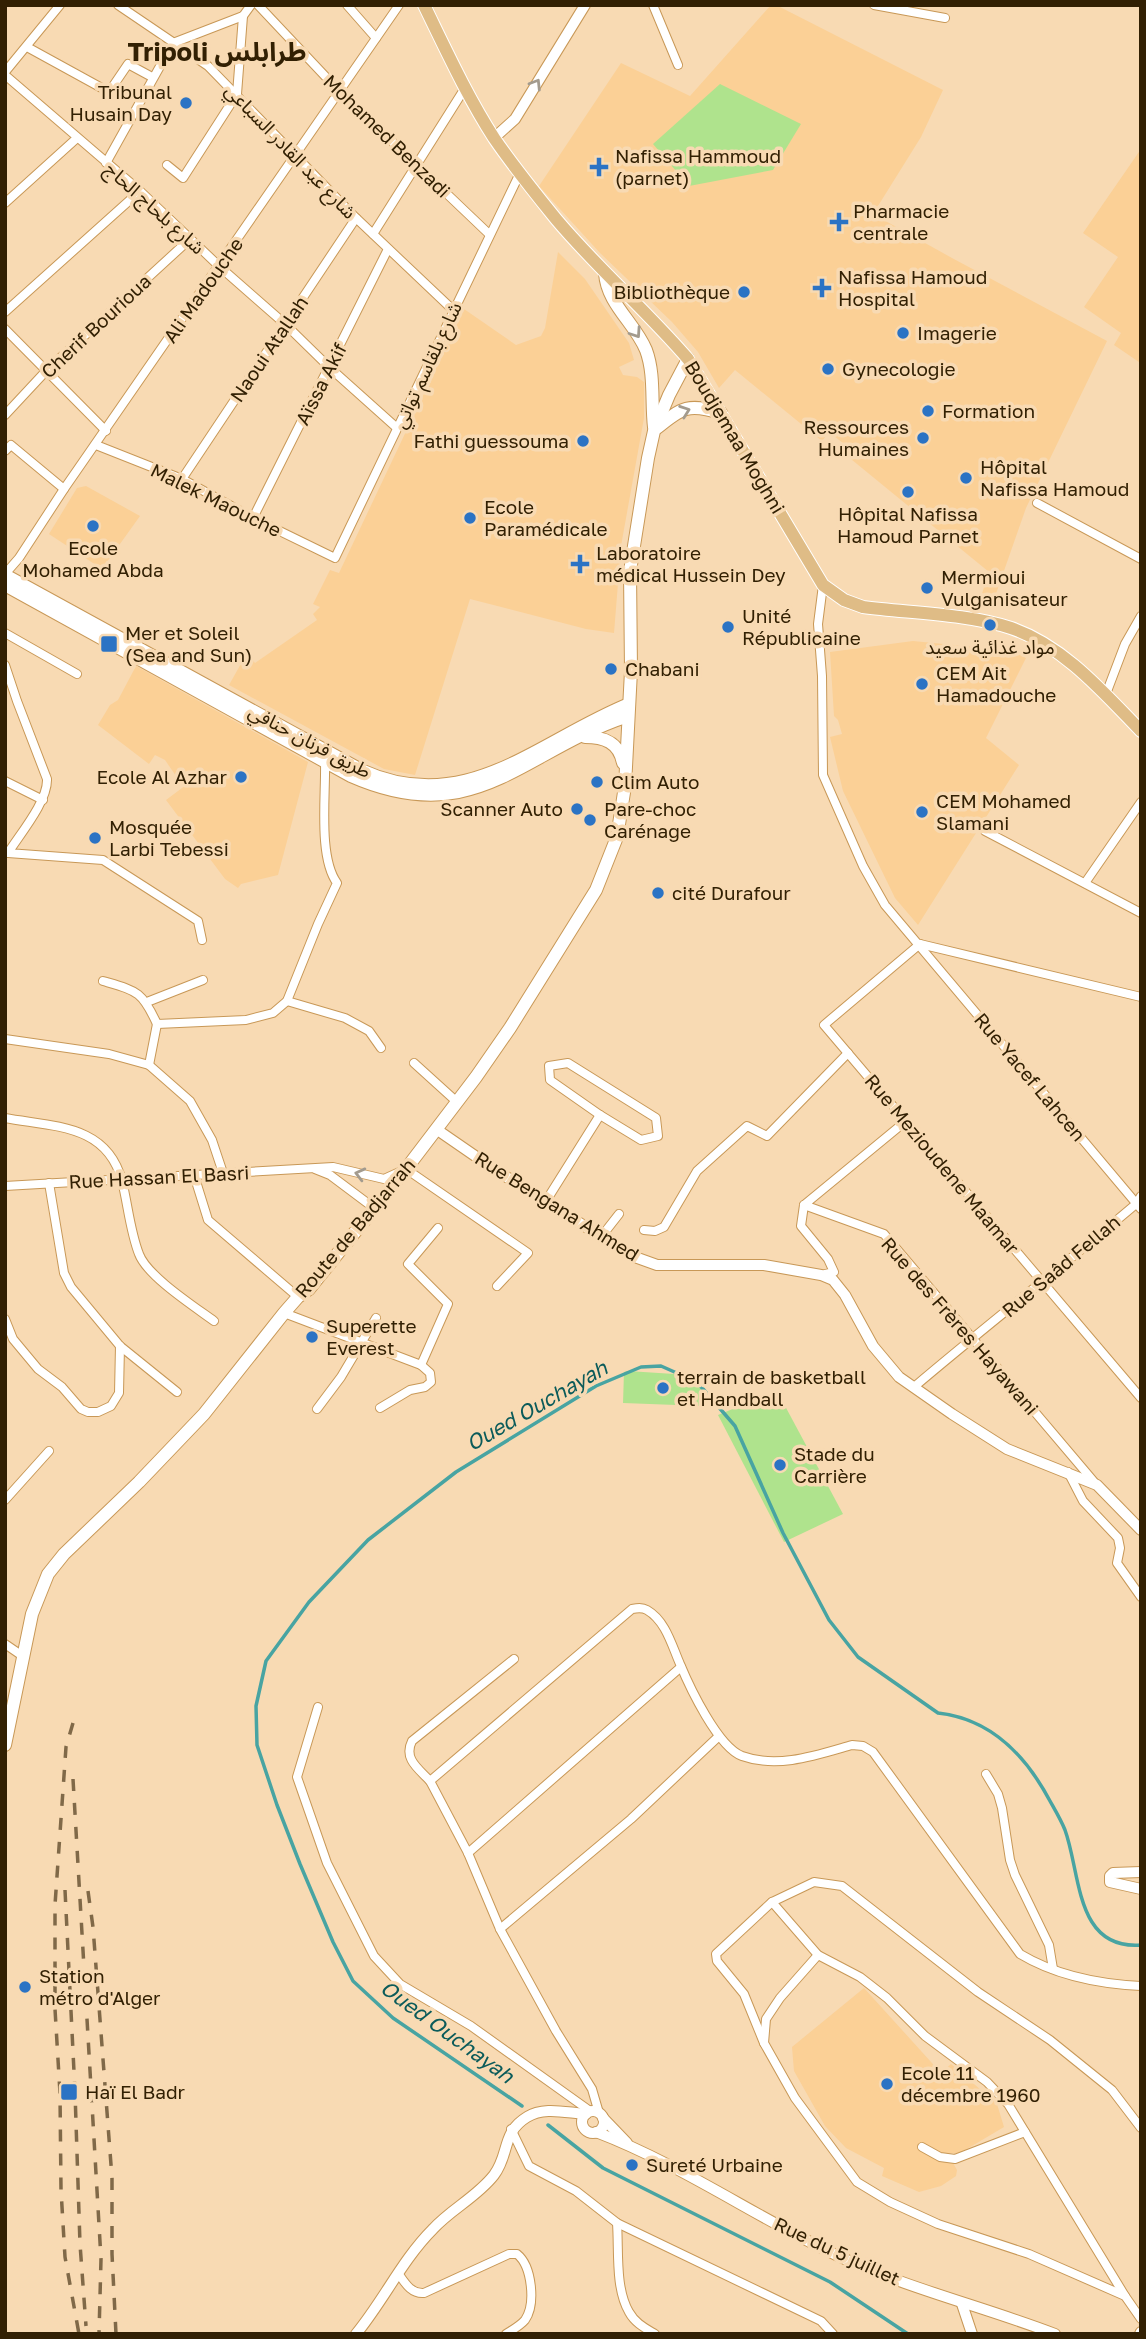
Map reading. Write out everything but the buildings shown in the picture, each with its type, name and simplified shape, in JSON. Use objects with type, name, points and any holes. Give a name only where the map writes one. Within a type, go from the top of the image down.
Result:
[{"type":"main road","name":"Boudjemaa Moghni","points":[[424,5],[465,88],[494,138],[557,220],[688,359],[823,585],[844,600],[863,607],[980,621],[1012,629],[1042,643],[1083,674],[1141,731]]},
{"type":"main road","points":[[605,273],[607,289],[646,351],[651,370],[654,431]]},
{"type":"main road","points":[[654,431],[668,395],[688,359]]},
{"type":"main road","points":[[654,431],[687,407],[721,413]]},
{"type":"main road","name":"Route de Badjarrah","points":[[5,1745],[37,1597],[54,1564],[139,1482],[204,1414],[284,1313],[309,1289],[406,1169],[510,1028],[596,890],[617,837],[626,775],[631,671],[631,571],[654,431]]},
{"type":"main road","name":"طريق فرنان حنافي","points":[[5,575],[360,770],[392,781],[425,787],[467,782],[489,774],[601,715],[629,710]]},
{"type":"main road","name":"طريق فرنان حنافي","points":[[5,585],[325,762],[376,787],[414,795],[446,795],[488,785],[629,710]]},
{"type":"main road","points":[[601,715],[630,687]]},
{"type":"main road","points":[[581,737],[600,737],[614,744],[622,755],[626,775]]},
{"type":"street","points":[[5,73],[60,5]]},
{"type":"street","name":"شارع عبد القادر السباعي","points":[[118,5],[208,66],[356,218],[453,310]]},
{"type":"street","points":[[167,165],[183,178],[237,94],[243,16],[251,5]]},
{"type":"street","name":"Mohamed Benzadi","points":[[258,5],[340,92],[489,234]]},
{"type":"street","points":[[347,5],[376,38]]},
{"type":"street","name":"Ali Madouche","points":[[5,575],[400,5]]},
{"type":"street","points":[[494,138],[515,119],[585,5]]},
{"type":"street","points":[[653,5],[678,65]]},
{"type":"street","points":[[874,5],[945,19]]},
{"type":"street","points":[[922,15],[923,5]]},
{"type":"street","points":[[106,163],[173,43],[243,16]]},
{"type":"street","points":[[27,47],[109,92],[128,64],[152,77]]},
{"type":"street","name":"شارع بلحاج الحاج","points":[[5,73],[139,191],[397,428]]},
{"type":"street","points":[[373,234],[465,88]]},
{"type":"street","points":[[5,204],[77,138]]},
{"type":"street","name":"شارع بلقاسم تواتي","points":[[335,558],[520,173]]},
{"type":"street","points":[[5,312],[139,191]]},
{"type":"street","name":"Naoui Atallah","points":[[182,479],[356,218]]},
{"type":"street","name":"Cherif Bourioua","points":[[5,415],[47,371],[190,239]]},
{"type":"street","name":"Aïssa Akif","points":[[253,518],[388,249]]},
{"type":"street","points":[[5,329],[106,431]]},
{"type":"street","points":[[5,451],[11,445],[64,489]]},
{"type":"street","name":"Malek Maouche","points":[[96,445],[182,479],[335,558]]},
{"type":"street","points":[[1037,503],[1141,559]]},
{"type":"street","name":"Rue Yacef Lahcen","points":[[823,585],[818,624],[822,676],[823,775],[863,866],[885,905],[1139,1203]]},
{"type":"street","points":[[1106,694],[1125,644],[1141,616]]},
{"type":"street","points":[[5,633],[77,674]]},
{"type":"street","points":[[5,665],[16,701],[47,779],[43,800],[6,855]]},
{"type":"street","points":[[5,695],[16,701]]},
{"type":"street","points":[[157,1024],[246,1020],[273,1013],[287,1001],[337,883],[330,873],[326,852],[325,762]]},
{"type":"street","points":[[5,781],[43,800]]},
{"type":"street","points":[[1085,883],[1141,802]]},
{"type":"street","points":[[985,831],[1141,913]]},
{"type":"street","points":[[6,855],[103,860],[198,921],[202,940]]},
{"type":"street","points":[[920,944],[1141,997]]},
{"type":"street","name":"Rue Mezioudene Maamar","points":[[920,944],[824,1024],[1141,1398]]},
{"type":"street","points":[[147,1002],[203,980]]},
{"type":"street","points":[[103,981],[134,990],[147,1002],[157,1024],[149,1065]]},
{"type":"street","points":[[287,1001],[345,1018],[369,1031],[382,1048]]},
{"type":"street","points":[[5,1039],[109,1054],[149,1065],[190,1101],[212,1140],[223,1173]]},
{"type":"street","points":[[644,1230],[655,1231],[664,1227],[696,1171],[747,1126],[767,1136],[848,1053]]},
{"type":"street","points":[[414,1063],[457,1102]]},
{"type":"street","points":[[568,1063],[656,1118],[658,1136],[641,1140],[600,1115],[550,1080],[549,1066],[568,1063]]},
{"type":"street","points":[[546,1201],[600,1115]]},
{"type":"street","points":[[5,1118],[73,1130],[97,1139],[113,1155],[122,1178],[139,1256],[183,1299],[214,1321]]},
{"type":"street","points":[[821,1275],[834,1272],[828,1259],[801,1226],[804,1205],[906,1121]]},
{"type":"street","name":"Rue Bengana Ahmed","points":[[436,1129],[632,1256],[657,1265],[741,1263],[821,1275]]},
{"type":"street","name":"Rue Hassan El Basri","points":[[5,1186],[333,1167],[384,1179],[406,1169]]},
{"type":"street","points":[[312,1168],[330,1175],[374,1208]]},
{"type":"street","points":[[406,1169],[528,1253],[497,1286]]},
{"type":"street","points":[[194,1175],[208,1220],[298,1297]]},
{"type":"street","points":[[48,1183],[64,1273],[77,1296],[120,1346],[177,1392]]},
{"type":"street","name":"Rue Saâd Fellah","points":[[914,1387],[1139,1203]]},
{"type":"street","name":"Rue des Frères Hayawani","points":[[804,1205],[884,1234],[1097,1485]]},
{"type":"street","points":[[601,1237],[619,1214]]},
{"type":"street","points":[[421,1364],[448,1304],[408,1264],[438,1228]]},
{"type":"street","points":[[821,1275],[833,1280],[845,1295],[873,1346],[900,1377],[1007,1448],[1097,1485],[1141,1530]]},
{"type":"street","points":[[284,1313],[421,1364],[430,1373],[430,1382],[425,1387],[410,1390],[380,1408]]},
{"type":"street","points":[[317,1409],[363,1342],[376,1318]]},
{"type":"street","points":[[5,1319],[13,1339],[38,1369],[62,1387],[81,1409],[88,1412],[98,1412],[111,1406],[119,1393],[120,1346]]},
{"type":"street","points":[[5,1500],[49,1451]]},
{"type":"street","points":[[1068,1472],[1083,1501],[1118,1538],[1120,1548],[1117,1563],[1141,1597]]},
{"type":"street","points":[[430,1781],[594,1643],[628,1610],[639,1608],[649,1611],[667,1632],[681,1667],[718,1737],[740,1756],[786,1762],[852,1745],[863,1746],[873,1752],[1020,1954],[1039,1965],[1113,1985],[1141,1986]]},
{"type":"street","points":[[5,1644],[23,1657]]},
{"type":"street","points":[[514,1659],[412,1741],[408,1749],[410,1759],[430,1781],[468,1853],[500,1929],[556,2031],[592,2089],[594,2114],[604,2125],[596,2132]]},
{"type":"street","points":[[468,1853],[681,1667]]},
{"type":"street","points":[[318,1707],[297,1777],[327,1863],[374,1956],[400,1984],[471,2026],[594,2114],[629,2145]]},
{"type":"street","points":[[500,1929],[631,1819],[718,1737]]},
{"type":"street","points":[[986,1774],[998,1794],[1015,1875],[1049,1945],[1053,1969]]},
{"type":"street","points":[[1141,1872],[1118,1871],[1113,1873],[1110,1882],[1141,1889]]},
{"type":"street","points":[[1125,2297],[1028,2254],[938,2224],[890,2202],[857,2182],[795,2098],[764,2043],[744,1994],[715,1958],[718,1951],[772,1902],[814,1882],[842,1886],[978,1992],[1050,2040],[1112,2091],[1141,2128]]},
{"type":"street","points":[[772,1902],[818,1955],[860,1977],[887,1998],[925,2036],[987,2082],[1008,2104],[1141,2319]]},
{"type":"street","points":[[764,2043],[766,2019],[780,1998],[818,1955]]},
{"type":"street","points":[[356,2334],[398,2273],[434,2228],[499,2169],[511,2129],[531,2114],[548,2110],[594,2114]]},
{"type":"street","points":[[563,2112],[589,2132],[596,2132],[629,2145]]},
{"type":"street","points":[[583,2127],[582,2120],[594,2114]]},
{"type":"street","points":[[511,2129],[529,2166],[576,2192],[617,2223],[821,2321],[833,2334]]},
{"type":"street","points":[[922,2147],[940,2157],[955,2159],[1024,2132]]},
{"type":"street","name":"Rue du 5 juillet","points":[[629,2145],[835,2255],[962,2304],[1055,2334]]},
{"type":"street","points":[[617,2223],[620,2279],[627,2306],[636,2321],[655,2334]]},
{"type":"street","points":[[398,2273],[411,2290],[416,2293],[424,2292],[509,2254],[517,2254],[526,2264],[530,2290],[529,2312],[522,2323],[506,2334]]},
{"type":"street","points":[[962,2304],[972,2334]]},
{"type":"shaded area","name":"Nafissa Hamoud Hospital","points":[[771,5],[776,5],[943,90],[921,137],[873,214],[1107,341],[1026,508],[991,608],[978,606],[989,572],[846,455],[849,448],[829,432],[822,441],[735,370],[719,388],[698,352],[672,322],[600,253],[539,186],[621,63],[690,96]]},
{"type":"shaded area","points":[[1141,149],[1139,362],[1114,345],[1121,333],[1084,307],[1118,257],[1083,233]]},
{"type":"shaded area","name":"Ecole Paramédicale","points":[[558,252],[585,279],[629,343],[634,360],[619,367],[623,375],[637,377],[644,382],[644,418],[621,546],[614,633],[586,629],[470,599],[415,775],[384,769],[229,685],[247,653],[255,663],[317,620],[313,614],[320,607],[313,604],[330,570],[339,573],[464,309],[516,345],[541,336],[545,328]]},
{"type":"shaded area","name":"Ecole Mohamed Abda","points":[[86,486],[140,516],[102,569],[49,534],[77,488]]},
{"type":"shaded area","name":"CEM Mohamed Slamani","points":[[913,641],[1015,651],[1026,658],[986,738],[1019,765],[918,925],[895,898],[843,791],[830,737],[842,734],[834,716],[830,652]]},
{"type":"shaded area","name":"Ecole Al Azhar","points":[[136,666],[308,762],[278,875],[241,884],[238,888],[225,879],[166,800],[186,785],[181,778],[176,776],[165,760],[155,755],[149,764],[98,725],[110,705],[118,700]]},
{"type":"shaded area","name":"Ecole 11 décembre 1960","points":[[864,1988],[941,2073],[951,2064],[997,2104],[1004,2127],[960,2153],[946,2153],[945,2162],[953,2163],[957,2170],[956,2176],[941,2186],[919,2192],[882,2176],[884,2168],[846,2148],[825,2126],[794,2071],[792,2047]]},
{"type":"green space","points":[[720,84],[801,124],[773,170],[689,186],[653,144]]},
{"type":"green space","name":"terrain de basketball et Handball","points":[[624,1372],[705,1376],[703,1406],[623,1403]]},
{"type":"green space","name":"Stade du Carrière","points":[[777,1391],[843,1514],[784,1542],[718,1415]]},
{"type":"waterway","name":"Oued Ouchayah","points":[[522,2106],[393,2018],[353,1981],[333,1942],[277,1805],[257,1745],[256,1706],[266,1661],[309,1602],[368,1540],[456,1472],[596,1386],[641,1367],[661,1366],[697,1382],[735,1426],[783,1533],[829,1620],[858,1657],[938,1713],[975,1723],[1005,1742],[1018,1755],[1041,1785],[1063,1826],[1084,1906],[1092,1922],[1104,1935],[1119,1943],[1141,1945]]},
{"type":"waterway","name":"Oued Ouchayah","points":[[548,2125],[603,2168],[830,2282],[908,2334]]},
{"type":"railway","points":[[73,1723],[66,1747],[55,1905],[55,2009],[65,2257],[79,2334]]},
{"type":"railway","points":[[73,1779],[101,2259],[99,2334]]},
{"type":"railway","points":[[65,1890],[86,2326]]},
{"type":"railway","points":[[88,1891],[112,2178],[116,2334]]},
{"type":"place","name":"Tribunal Husain Day","points":[[186,103]]},
{"type":"place","name":"Nafissa Hammoud (parnet)","points":[[599,167]]},
{"type":"place","name":"Pharmacie centrale","points":[[839,222]]},
{"type":"place","name":"Nafissa Hamoud Hospital","points":[[822,288]]},
{"type":"place","name":"Bibliothèque","points":[[744,292]]},
{"type":"place","name":"Imagerie","points":[[903,333]]},
{"type":"place","name":"Gynecologie","points":[[828,369]]},
{"type":"place","name":"Formation","points":[[928,411]]},
{"type":"place","name":"Ressources Humaines","points":[[923,438]]},
{"type":"place","name":"Fathi guessouma","points":[[583,441]]},
{"type":"place","name":"Hôpital Nafissa Hamoud","points":[[966,478]]},
{"type":"place","name":"Hôpital Nafissa Hamoud Parnet","points":[[908,492]]},
{"type":"place","name":"Ecole Paramédicale","points":[[470,518]]},
{"type":"place","name":"Ecole Mohamed Abda","points":[[93,526]]},
{"type":"place","name":"Laboratoire médical Hussein Dey","points":[[580,564]]},
{"type":"place","name":"Mermioui Vulganisateur","points":[[927,588]]},
{"type":"place","name":"مواد غذائية سعيد","points":[[990,625]]},
{"type":"place","name":"Unité Républicaine","points":[[728,627]]},
{"type":"place","name":"Mer et Soleil (Sea and Sun)","points":[[109,644]]},
{"type":"place","name":"Chabani","points":[[611,669]]},
{"type":"place","name":"CEM Ait Hamadouche","points":[[922,684]]},
{"type":"place","name":"Ecole Al Azhar","points":[[241,777]]},
{"type":"place","name":"Clim Auto","points":[[597,782]]},
{"type":"place","name":"Scanner Auto","points":[[577,809]]},
{"type":"place","name":"CEM Mohamed Slamani","points":[[922,812]]},
{"type":"place","name":"Pare-choc Carénage","points":[[590,820]]},
{"type":"place","name":"Mosquée Larbi Tebessi","points":[[95,838]]},
{"type":"place","name":"cité Durafour","points":[[658,893]]},
{"type":"place","name":"Superette Everest","points":[[312,1337]]},
{"type":"place","name":"terrain de basketball et Handball","points":[[663,1388]]},
{"type":"place","name":"Stade du Carrière","points":[[780,1465]]},
{"type":"place","name":"Station métro d'Alger","points":[[25,1987]]},
{"type":"place","name":"Ecole 11 décembre 1960","points":[[887,2084]]},
{"type":"place","name":"Haï El Badr","points":[[69,2092]]},
{"type":"place","name":"Sureté Urbaine","points":[[632,2165]]},
{"type":"district","name":"Tripoli طرابلس","points":[[217,52]]}]
